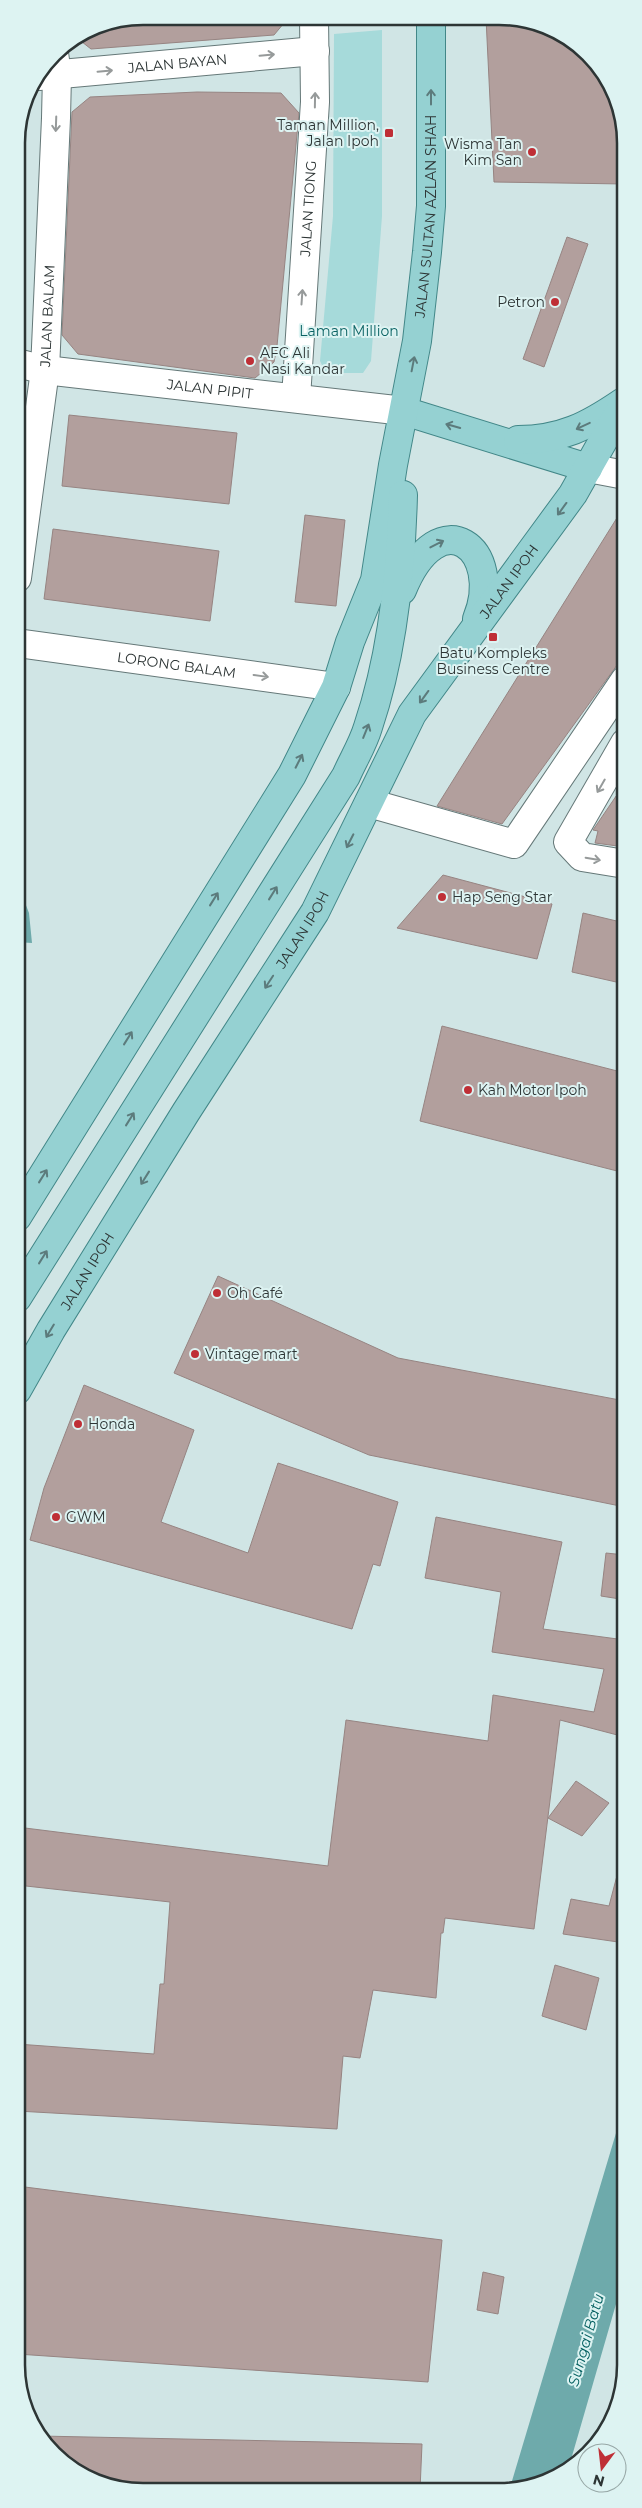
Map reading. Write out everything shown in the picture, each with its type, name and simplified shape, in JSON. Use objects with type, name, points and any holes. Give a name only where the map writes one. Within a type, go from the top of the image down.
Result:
[{"type":"main road","name":"JALAN SULTAN AZLAN SHAH","points":[[404,412],[417,341],[430,215],[432,25]]},
{"type":"main road","points":[[500,440],[544,440],[586,424],[617,407]]},
{"type":"main road","points":[[404,412],[588,468],[617,416]]},
{"type":"main road","points":[[25,1285],[346,776],[368,728],[382,681],[394,613],[402,539],[404,412]]},
{"type":"main road","points":[[25,1204],[292,775],[336,687],[350,642],[375,580],[404,412]]},
{"type":"main road","name":"JALAN IPOH","points":[[25,1376],[51,1330],[186,1112],[315,912],[412,714],[573,494],[588,468]]},
{"type":"main road","points":[[394,613],[416,561],[426,550],[438,542],[448,539],[462,543],[476,553],[482,574],[484,602],[474,628]]},
{"type":"street","name":"JALAN TIONG","points":[[296,398],[315,102],[314,25]]},
{"type":"street","name":"JALAN BAYAN","points":[[52,68],[315,51]]},
{"type":"street","name":"JALAN BALAM","points":[[25,519],[45,370],[50,70]]},
{"type":"street","name":"JALAN PIPIT","points":[[25,365],[45,370],[404,412]]},
{"type":"street","points":[[588,468],[617,473]]},
{"type":"street","name":"LORONG BALAM","points":[[25,644],[336,687]]},
{"type":"street","points":[[369,803],[514,844],[617,692]]},
{"type":"street","points":[[617,757],[568,842],[582,857],[617,863]]},
{"type":"green space","name":"Laman Million","points":[[382,30],[382,216],[371,361],[363,373],[326,373],[320,361],[333,216],[334,34]]},
{"type":"water","points":[[25,903],[29,913],[32,943],[25,943]]},
{"type":"water","name":"Sungai Batu","points":[[617,2130],[617,2301],[571,2459],[537,2477],[512,2482]]},
{"type":"building","points":[[136,25],[282,25],[274,35],[91,49],[82,42],[98,34],[120,27]]},
{"type":"building","points":[[486,25],[522,27],[551,37],[577,54],[593,71],[601,84],[611,105],[615,120],[617,184],[494,182]]},
{"type":"building","points":[[197,92],[281,93],[299,113],[277,346],[274,362],[255,378],[78,354],[62,335],[72,112],[90,97]]},
{"type":"building","name":"Petron","points":[[567,237],[588,244],[544,367],[523,359]]},
{"type":"building","points":[[69,415],[237,433],[229,504],[62,486]]},
{"type":"building","points":[[305,515],[345,520],[336,606],[295,602]]},
{"type":"building","points":[[617,518],[617,665],[502,824],[437,806]]},
{"type":"building","points":[[53,529],[219,551],[210,621],[44,599]]},
{"type":"building","points":[[617,795],[617,846],[595,843],[598,831],[593,830]]},
{"type":"building","points":[[443,875],[552,904],[537,959],[397,928]]},
{"type":"building","points":[[583,913],[617,921],[617,982],[572,972]]},
{"type":"building","points":[[442,1026],[617,1071],[617,1171],[420,1121]]},
{"type":"building","points":[[218,1276],[398,1358],[617,1399],[617,1505],[369,1455],[174,1373]]},
{"type":"building","points":[[84,1385],[194,1430],[161,1522],[248,1553],[278,1463],[398,1502],[380,1566],[373,1564],[352,1629],[30,1540],[44,1488]]},
{"type":"building","points":[[436,1517],[562,1542],[543,1629],[617,1639],[617,1735],[560,1720],[534,1929],[445,1918],[443,1933],[441,1933],[436,1998],[373,1990],[360,2058],[343,2056],[337,2129],[25,2111],[25,2045],[154,2054],[160,1984],[164,1984],[170,1902],[25,1886],[25,1828],[328,1866],[346,1720],[488,1741],[493,1695],[594,1712],[604,1669],[492,1652],[501,1592],[425,1578]]},
{"type":"building","points":[[606,1553],[617,1554],[617,1599],[601,1596]]},
{"type":"building","points":[[576,1781],[609,1803],[582,1836],[548,1818]]},
{"type":"building","points":[[617,1876],[617,1942],[563,1934],[571,1899],[609,1906]]},
{"type":"building","points":[[555,1965],[599,1978],[586,2030],[542,2016]]},
{"type":"building","points":[[25,2187],[442,2240],[428,2382],[25,2355]]},
{"type":"building","points":[[483,2272],[504,2277],[498,2314],[477,2310]]},
{"type":"building","points":[[49,2436],[422,2444],[420,2483],[136,2483],[105,2477],[91,2471],[71,2459]]},
{"type":"place","name":"Taman Million, Jalan Ipoh","points":[[389,133]]},
{"type":"place","name":"Wisma Tan Kim San","points":[[532,152]]},
{"type":"place","name":"Petron","points":[[555,302]]},
{"type":"place","name":"AFC Ali Nasi Kandar","points":[[250,361]]},
{"type":"place","name":"Batu Kompleks Business Centre","points":[[493,637]]},
{"type":"place","name":"Hap Seng Star","points":[[442,897]]},
{"type":"place","name":"Kah Motor Ipoh","points":[[468,1090]]},
{"type":"place","name":"Oh Café","points":[[217,1293]]},
{"type":"place","name":"Vintage mart","points":[[195,1354]]},
{"type":"place","name":"Honda","points":[[78,1424]]},
{"type":"place","name":"GWM","points":[[56,1517]]}]
